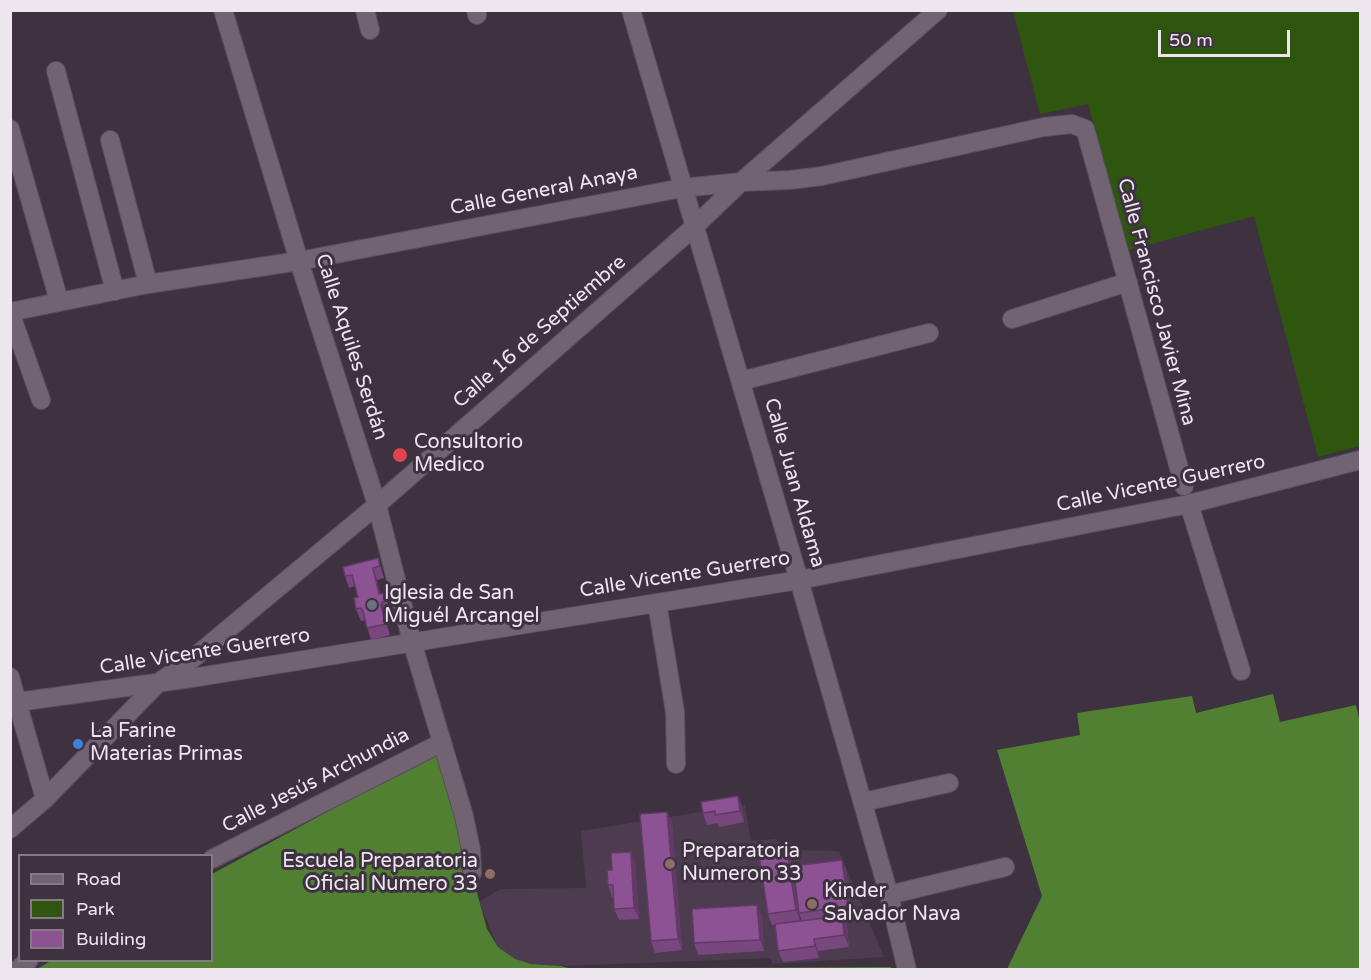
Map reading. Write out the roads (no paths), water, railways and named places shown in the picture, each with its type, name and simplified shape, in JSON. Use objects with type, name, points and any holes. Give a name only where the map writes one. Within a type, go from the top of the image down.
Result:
[{"type":"street","name":"Calle Aquiles Serdán","points":[[223,10],[299,261],[377,505],[412,642],[466,827],[471,850],[472,873]]},
{"type":"street","points":[[365,10],[370,30]]},
{"type":"street","name":"Calle Juan Aldama","points":[[631,10],[863,802],[907,969]]},
{"type":"street","name":"Calle 16 de Septiembre","points":[[10,829],[45,799],[158,683],[191,660],[377,505],[938,10]]},
{"type":"street","points":[[56,71],[115,291]]},
{"type":"street","name":"Calle General Anaya","points":[[10,312],[148,284],[299,261],[682,188],[822,176],[1044,127],[1072,124],[1085,129]]},
{"type":"street","points":[[10,129],[59,302]]},
{"type":"street","name":"Calle Francisco Javier Mina","points":[[1085,129],[1186,495],[1241,670]]},
{"type":"street","points":[[110,140],[148,284]]},
{"type":"street","points":[[1012,319],[1128,282]]},
{"type":"street","points":[[10,312],[41,400]]},
{"type":"street","points":[[741,381],[930,333]]},
{"type":"street","name":"Calle Vicente Guerrero","points":[[14,703],[158,683],[799,580],[1186,495],[1360,460]]},
{"type":"street","points":[[657,603],[675,712],[675,764]]},
{"type":"street","points":[[10,677],[14,703],[45,799]]},
{"type":"street","name":"Calle Jesús Archundia","points":[[213,858],[441,743]]},
{"type":"street","points":[[863,802],[949,783]]},
{"type":"street","points":[[889,895],[1005,867]]},
{"type":"place","name":"Consultorio Medico","points":[[400,455]]},
{"type":"place","name":"Iglesia de San Miguél Arcangel","points":[[372,605]]},
{"type":"place","name":"La Farine Materias Primas","points":[[78,744]]},
{"type":"place","name":"Preparatoria Numeron 33","points":[[670,864]]},
{"type":"place","name":"Escuela Preparatoria Oficial Numero 33","points":[[490,874]]},
{"type":"place","name":"Kinder Salvador Nava","points":[[812,904]]}]
